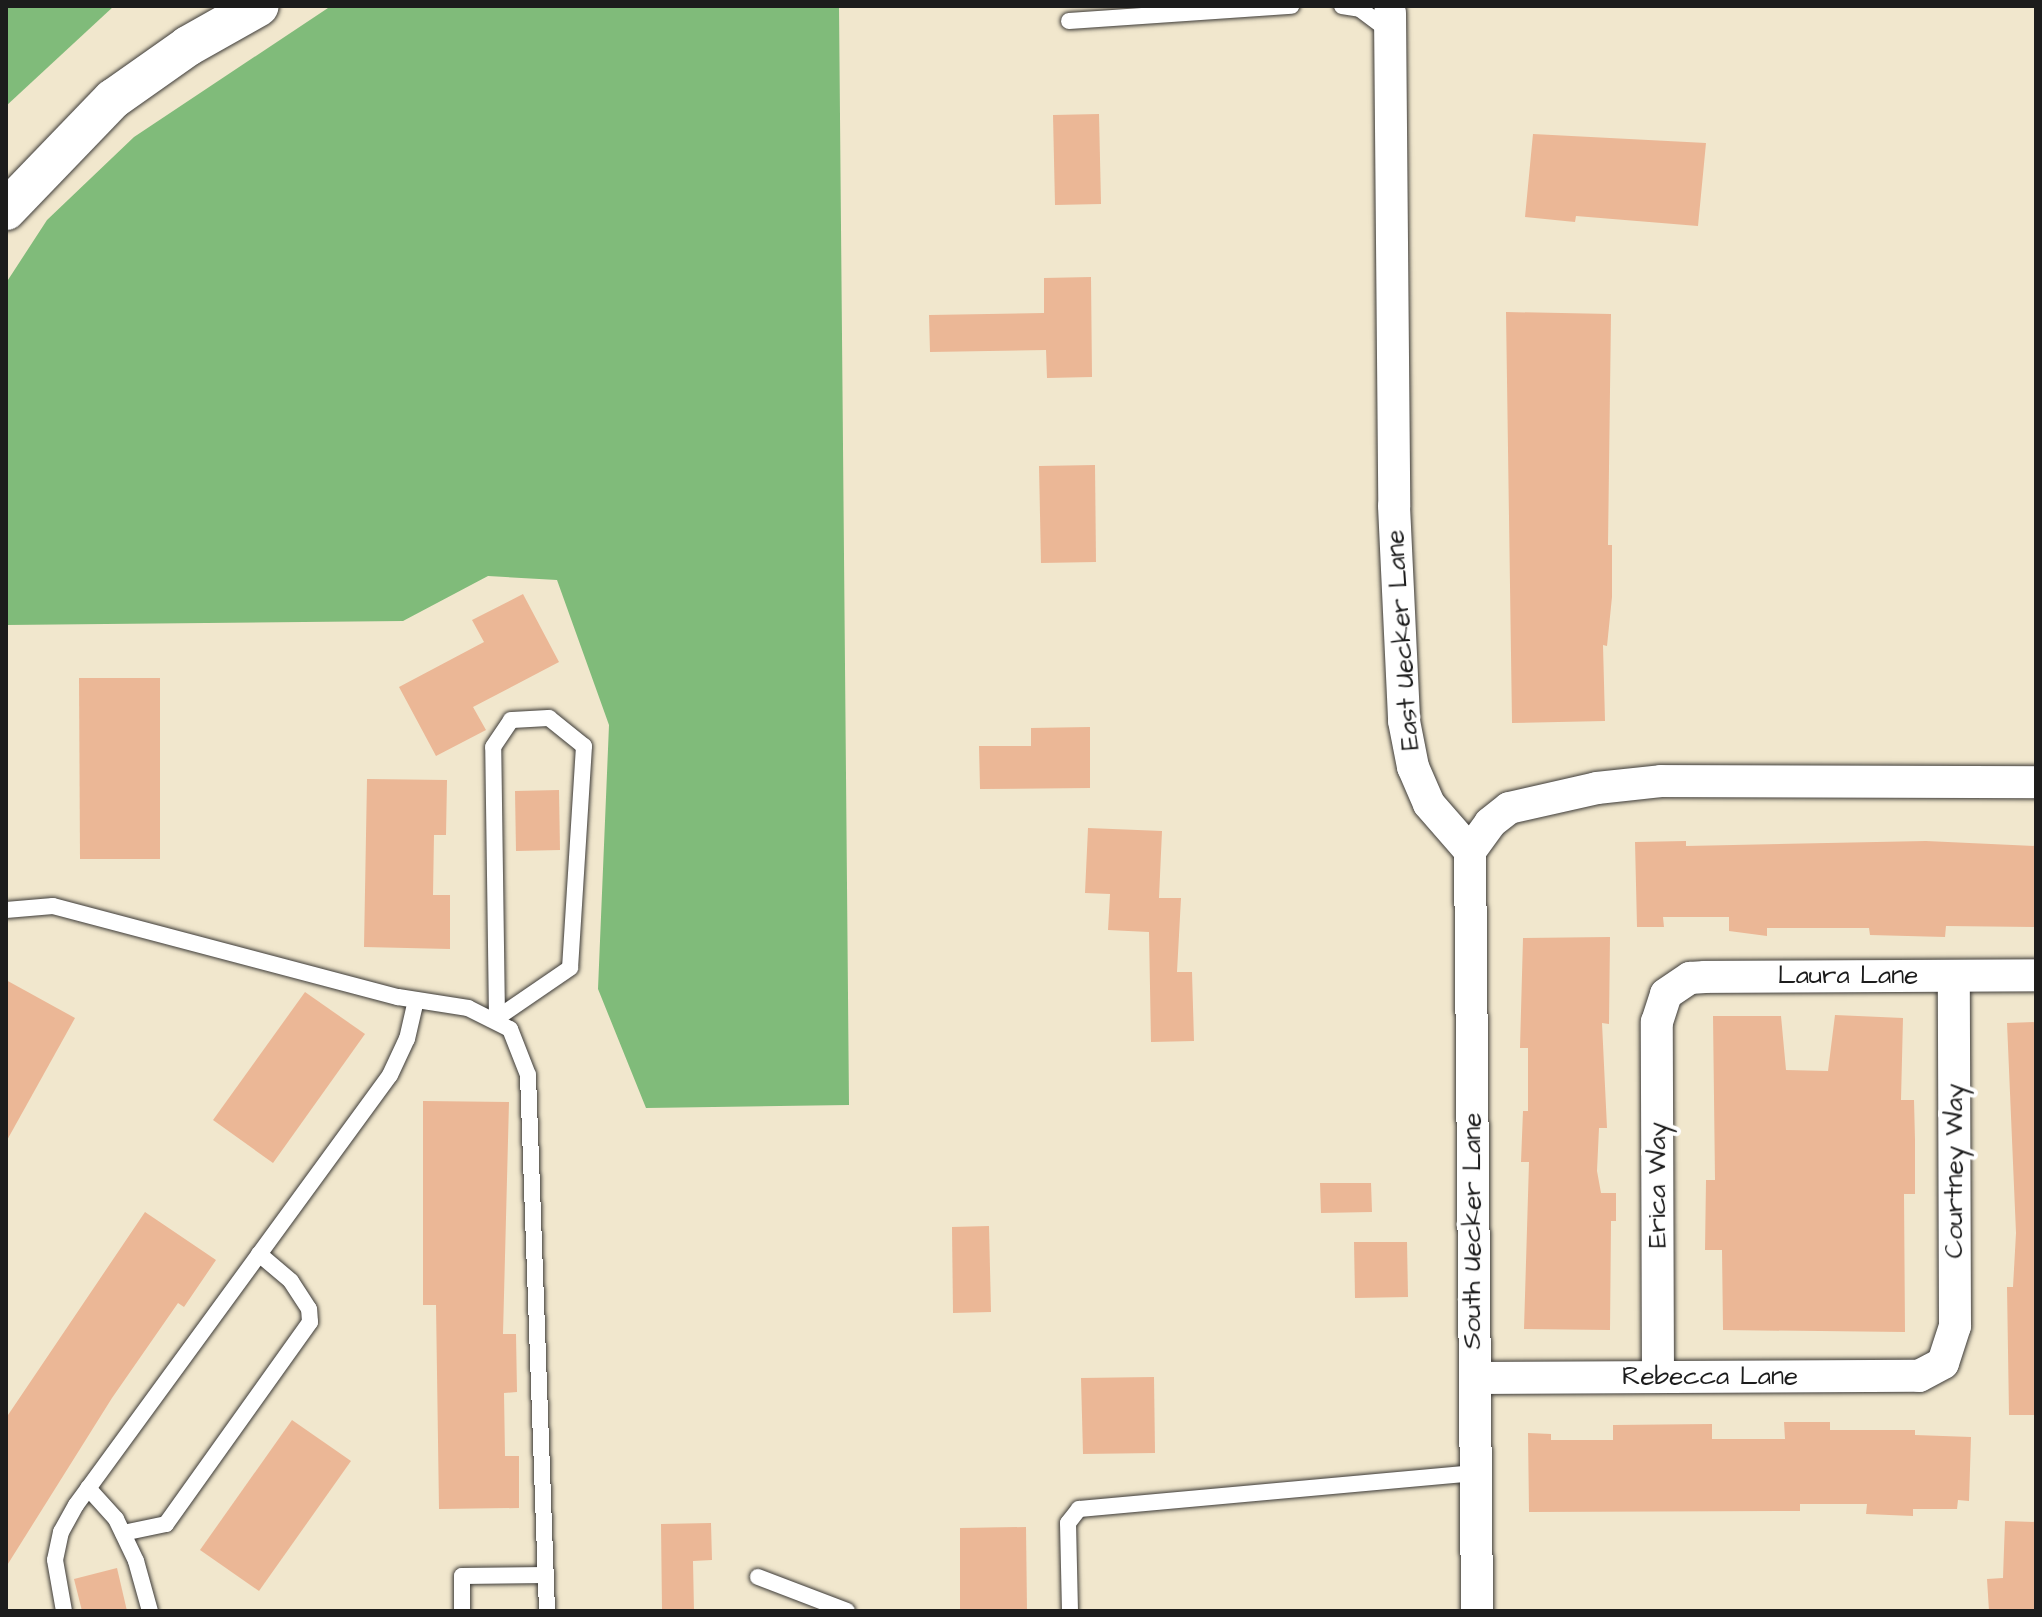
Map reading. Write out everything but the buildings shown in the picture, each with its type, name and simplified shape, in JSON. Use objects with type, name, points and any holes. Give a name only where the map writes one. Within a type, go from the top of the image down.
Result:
[{"type":"street","points":[[6,210],[113,99],[188,46],[259,6]]},
{"type":"street","name":"East Uecker Lane","points":[[1390,23],[1394,506],[1404,721],[1413,767],[1429,804],[1470,851]]},
{"type":"street","points":[[1470,851],[1490,823],[1509,808],[1597,788],[1690,781],[2036,782]]},
{"type":"street","name":"South Uecker Lane","points":[[1470,851],[1477,1611]]},
{"type":"street","name":"Laura Lane","points":[[1666,994],[1690,978],[1705,977],[2036,975]]},
{"type":"street","name":"Courtney Way","points":[[1943,1363],[1955,1339],[1954,976]]},
{"type":"street","name":"Erica Way","points":[[1658,1377],[1657,1022],[1666,994]]},
{"type":"street","name":"Rebecca Lane","points":[[1475,1378],[1919,1376],[1943,1363]]},
{"type":"lane","points":[[1069,21],[1120,21],[1291,6]]},
{"type":"lane","points":[[1342,6],[1360,9],[1390,23]]},
{"type":"lane","points":[[549,718],[584,746],[570,968],[497,1018],[493,747],[511,720],[549,718]]},
{"type":"lane","points":[[6,910],[53,906],[497,1018],[510,1029],[528,1075],[547,1611]]},
{"type":"lane","points":[[64,1611],[55,1560],[61,1532],[88,1488],[390,1075],[407,1039],[416,1000]]},
{"type":"lane","points":[[123,1533],[166,1524],[310,1322],[309,1309],[291,1281],[259,1254]]},
{"type":"lane","points":[[1070,1611],[1068,1523],[1079,1509],[1475,1473]]},
{"type":"lane","points":[[88,1488],[123,1533],[150,1611]]},
{"type":"lane","points":[[462,1611],[462,1576],[546,1575]]},
{"type":"lane","points":[[758,1577],[847,1611]]},
{"type":"green space","points":[[6,6],[114,6],[6,106]]},
{"type":"green space","points":[[331,6],[839,6],[849,1105],[646,1108],[598,989],[609,725],[557,580],[488,576],[403,621],[6,625],[6,283],[47,220],[134,137]]}]
